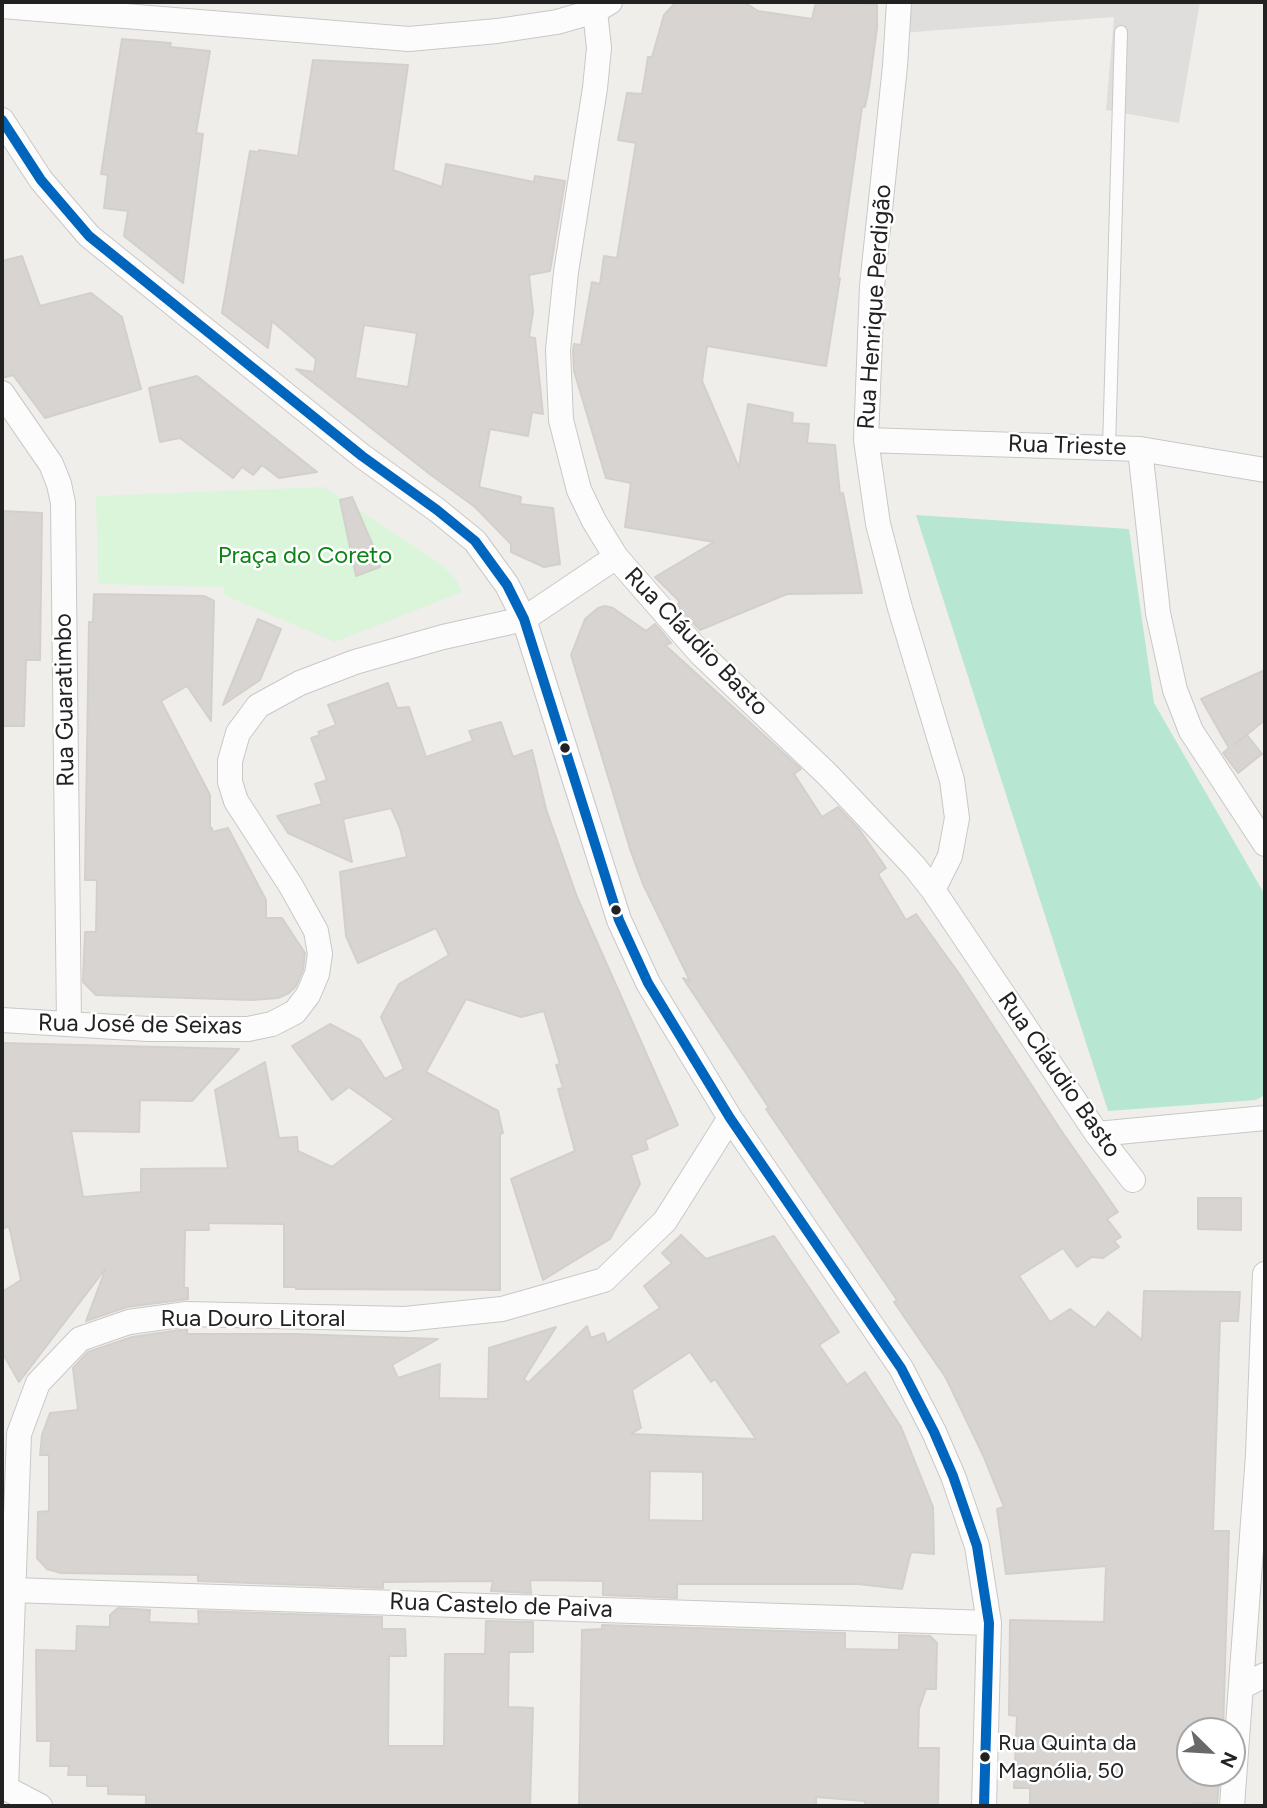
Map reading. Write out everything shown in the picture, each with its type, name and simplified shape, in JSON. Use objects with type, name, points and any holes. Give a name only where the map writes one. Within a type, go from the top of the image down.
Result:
[{"type":"street","name":"Rua Henrique Perdigão","points":[[899,2],[872,286],[866,440],[878,524],[900,608],[952,780],[957,818],[950,856],[933,890]]},
{"type":"street","points":[[2,6],[409,39],[557,22],[603,6]]},
{"type":"street","name":"Rua Cláudio Basto","points":[[603,6],[595,88],[570,246],[558,350],[561,420],[579,490],[616,557],[700,653],[828,775],[886,835],[933,890],[1097,1134],[1133,1180]]},
{"type":"street","points":[[2,120],[41,180],[89,236],[362,456],[475,541],[507,585],[524,619],[619,920],[648,983],[730,1118],[901,1368],[953,1476],[977,1546],[989,1623],[984,1806]]},
{"type":"street","name":"Rua Guaratimbo","points":[[2,393],[51,464],[63,503],[69,1024]]},
{"type":"street","name":"Rua Trieste","points":[[866,440],[1140,449],[1265,470]]},
{"type":"street","points":[[1140,449],[1158,612],[1175,690],[1191,731],[1265,845]]},
{"type":"street","name":"Rua José de Seixas","points":[[2,1020],[148,1029],[248,1029],[272,1024],[295,1012],[308,995],[317,974],[320,954],[316,931],[291,886],[236,801],[230,782],[230,761],[238,733],[258,706],[300,683],[355,662],[418,644],[524,619],[616,557]]},
{"type":"street","name":"Rua Douro Litoral","points":[[4,1787],[19,1434],[38,1383],[80,1339],[129,1322],[187,1314],[405,1319],[502,1310],[604,1280],[665,1221],[730,1118]]},
{"type":"street","points":[[1097,1134],[1265,1118]]},
{"type":"street","points":[[1232,1806],[1258,1455],[1265,1274]]},
{"type":"street","name":"Rua Castelo de Paiva","points":[[12,1590],[989,1623]]},
{"type":"street","points":[[1241,1688],[1265,1675]]},
{"type":"street","points":[[4,1787],[40,1806]]},
{"type":"lane","points":[[1109,448],[1121,32]]},
{"type":"shaded area","points":[[897,2],[1200,2],[1179,123],[1106,110],[1114,17],[901,33]]},
{"type":"green space","name":"Praça do Coreto","points":[[324,487],[441,564],[457,581],[462,592],[335,642],[224,595],[224,587],[98,584],[96,496]]},
{"type":"green space","points":[[916,515],[1129,529],[1154,703],[1265,895],[1265,1095],[1256,1100],[1108,1111]]},
{"type":"building","points":[[676,2],[744,2],[758,11],[812,19],[816,2],[877,5],[877,28],[869,87],[865,107],[862,107],[826,366],[707,346],[702,381],[739,468],[748,404],[793,413],[792,423],[809,424],[807,443],[835,445],[840,494],[843,493],[862,593],[787,594],[700,630],[677,605],[680,602],[655,577],[714,542],[625,527],[631,483],[606,478],[574,371],[573,350],[574,344],[581,345],[592,282],[600,284],[604,256],[617,258],[636,143],[618,140],[627,93],[642,94],[648,57],[652,57],[664,15]]},
{"type":"building","points":[[122,39],[171,43],[170,47],[210,51],[196,133],[203,134],[183,283],[124,236],[128,211],[104,208],[108,175],[101,174]]},
{"type":"building","points":[[313,60],[408,65],[393,170],[442,187],[446,164],[534,182],[535,176],[565,181],[550,271],[529,275],[533,312],[529,337],[535,338],[543,414],[532,412],[528,436],[490,429],[479,487],[521,497],[520,504],[553,508],[560,564],[544,567],[511,552],[511,544],[475,507],[296,369],[314,372],[316,359],[272,321],[268,348],[222,313],[250,151],[298,156]],"holes":[[[364,325],[417,333],[408,387],[355,378]]]},
{"type":"building","points":[[22,256],[40,306],[91,293],[122,317],[141,389],[45,418],[13,375],[2,378],[2,261]]},
{"type":"building","points":[[197,376],[317,472],[279,478],[262,465],[253,475],[242,467],[233,478],[180,438],[160,442],[149,388]]},
{"type":"building","points":[[352,497],[380,567],[356,576],[340,500]]},
{"type":"building","points":[[2,511],[42,513],[40,660],[26,660],[24,726],[2,726]]},
{"type":"building","points":[[94,594],[204,596],[214,601],[211,721],[187,686],[161,701],[210,795],[212,832],[228,828],[266,900],[266,918],[282,918],[305,953],[303,970],[296,986],[289,993],[278,998],[252,1000],[96,995],[83,982],[85,932],[96,932],[97,880],[85,880],[89,622],[93,622]]},
{"type":"building","points":[[598,608],[613,608],[646,631],[655,624],[671,643],[665,645],[801,769],[794,774],[822,817],[838,807],[859,829],[886,868],[878,874],[906,920],[916,914],[960,975],[1060,1129],[1118,1212],[1107,1219],[1121,1237],[1114,1241],[1119,1247],[1103,1258],[1092,1257],[1077,1267],[1063,1248],[1019,1276],[1050,1322],[1070,1309],[1095,1328],[1108,1312],[1142,1340],[1144,1291],[1240,1292],[1238,1321],[1220,1321],[1213,1531],[1229,1531],[1223,1717],[1176,1717],[1176,1787],[1219,1787],[1217,1804],[1030,1806],[1030,1788],[1014,1788],[1017,1716],[1009,1715],[1010,1620],[1104,1622],[1106,1566],[1006,1574],[997,1509],[1004,1507],[983,1455],[946,1378],[894,1302],[897,1300],[766,1109],[769,1108],[683,978],[690,981],[643,884],[631,852],[571,655],[585,619]]},
{"type":"building","points":[[258,619],[281,629],[260,680],[223,705]]},
{"type":"building","points":[[1265,670],[1265,720],[1234,745],[1247,735],[1262,754],[1238,773],[1223,753],[1229,748],[1201,699]]},
{"type":"building","points":[[388,683],[397,708],[409,707],[426,757],[473,741],[469,731],[501,722],[513,757],[532,750],[546,809],[577,897],[678,1125],[645,1140],[648,1149],[631,1155],[640,1184],[610,1239],[543,1280],[511,1179],[575,1151],[558,1089],[563,1088],[556,1065],[560,1064],[544,1011],[521,1017],[466,999],[426,1072],[498,1111],[503,1133],[500,1134],[500,1290],[284,1287],[284,1224],[208,1223],[209,1230],[185,1230],[184,1288],[188,1288],[188,1299],[127,1307],[86,1321],[106,1268],[19,1382],[2,1352],[2,1292],[21,1280],[9,1226],[2,1229],[2,1043],[239,1049],[192,1101],[140,1100],[139,1132],[71,1131],[83,1197],[141,1192],[141,1169],[228,1168],[215,1090],[265,1062],[279,1138],[297,1137],[298,1151],[332,1167],[394,1119],[349,1087],[332,1100],[292,1046],[330,1024],[360,1040],[385,1079],[404,1069],[381,1017],[399,984],[449,955],[436,928],[358,963],[346,936],[340,872],[407,857],[400,828],[391,808],[343,819],[352,862],[288,833],[277,816],[322,804],[315,784],[327,780],[311,738],[336,725],[328,705]]},
{"type":"building","points":[[1198,1198],[1241,1198],[1241,1230],[1198,1229]]},
{"type":"building","points":[[681,1235],[706,1259],[774,1236],[839,1332],[819,1345],[847,1385],[865,1372],[901,1427],[933,1507],[934,1554],[911,1552],[902,1589],[858,1584],[677,1584],[677,1598],[603,1595],[603,1581],[530,1580],[531,1593],[491,1591],[493,1581],[383,1582],[383,1588],[198,1581],[198,1575],[61,1573],[47,1569],[37,1558],[38,1512],[49,1511],[49,1455],[40,1455],[42,1435],[50,1413],[78,1410],[73,1368],[88,1352],[132,1337],[187,1329],[187,1334],[296,1334],[438,1339],[392,1365],[398,1378],[440,1364],[439,1398],[488,1399],[489,1348],[556,1327],[524,1379],[528,1383],[587,1326],[591,1338],[604,1333],[607,1343],[660,1308],[644,1286],[672,1263],[662,1253]],"holes":[[[690,1352],[711,1382],[715,1379],[756,1439],[631,1434],[641,1428],[632,1390]],[[650,1471],[703,1472],[703,1521],[649,1520]]]},
{"type":"building","points":[[118,1608],[150,1610],[149,1622],[199,1624],[198,1611],[382,1617],[382,1629],[405,1629],[406,1656],[389,1656],[388,1746],[444,1746],[445,1654],[485,1654],[486,1621],[533,1622],[533,1652],[509,1652],[508,1707],[533,1708],[530,1806],[146,1806],[146,1795],[108,1794],[108,1786],[87,1786],[87,1775],[68,1775],[69,1766],[50,1766],[51,1741],[37,1741],[36,1650],[76,1651],[77,1626],[110,1627],[110,1615]]},
{"type":"building","points":[[602,1625],[845,1633],[845,1649],[899,1650],[899,1635],[930,1636],[937,1643],[936,1689],[926,1689],[919,1709],[918,1748],[939,1748],[938,1806],[865,1806],[865,1801],[816,1797],[816,1806],[579,1806],[582,1630],[602,1629]]},
{"type":"transit line","points":[[2,120],[41,180],[89,236],[362,456],[475,541],[507,585],[524,619],[619,920],[648,983],[730,1118],[901,1368],[953,1476],[977,1546],[989,1623],[984,1806]]},
{"type":"place","name":"Rua Quinta da Magnólia, 50","points":[[985,1757]]}]
